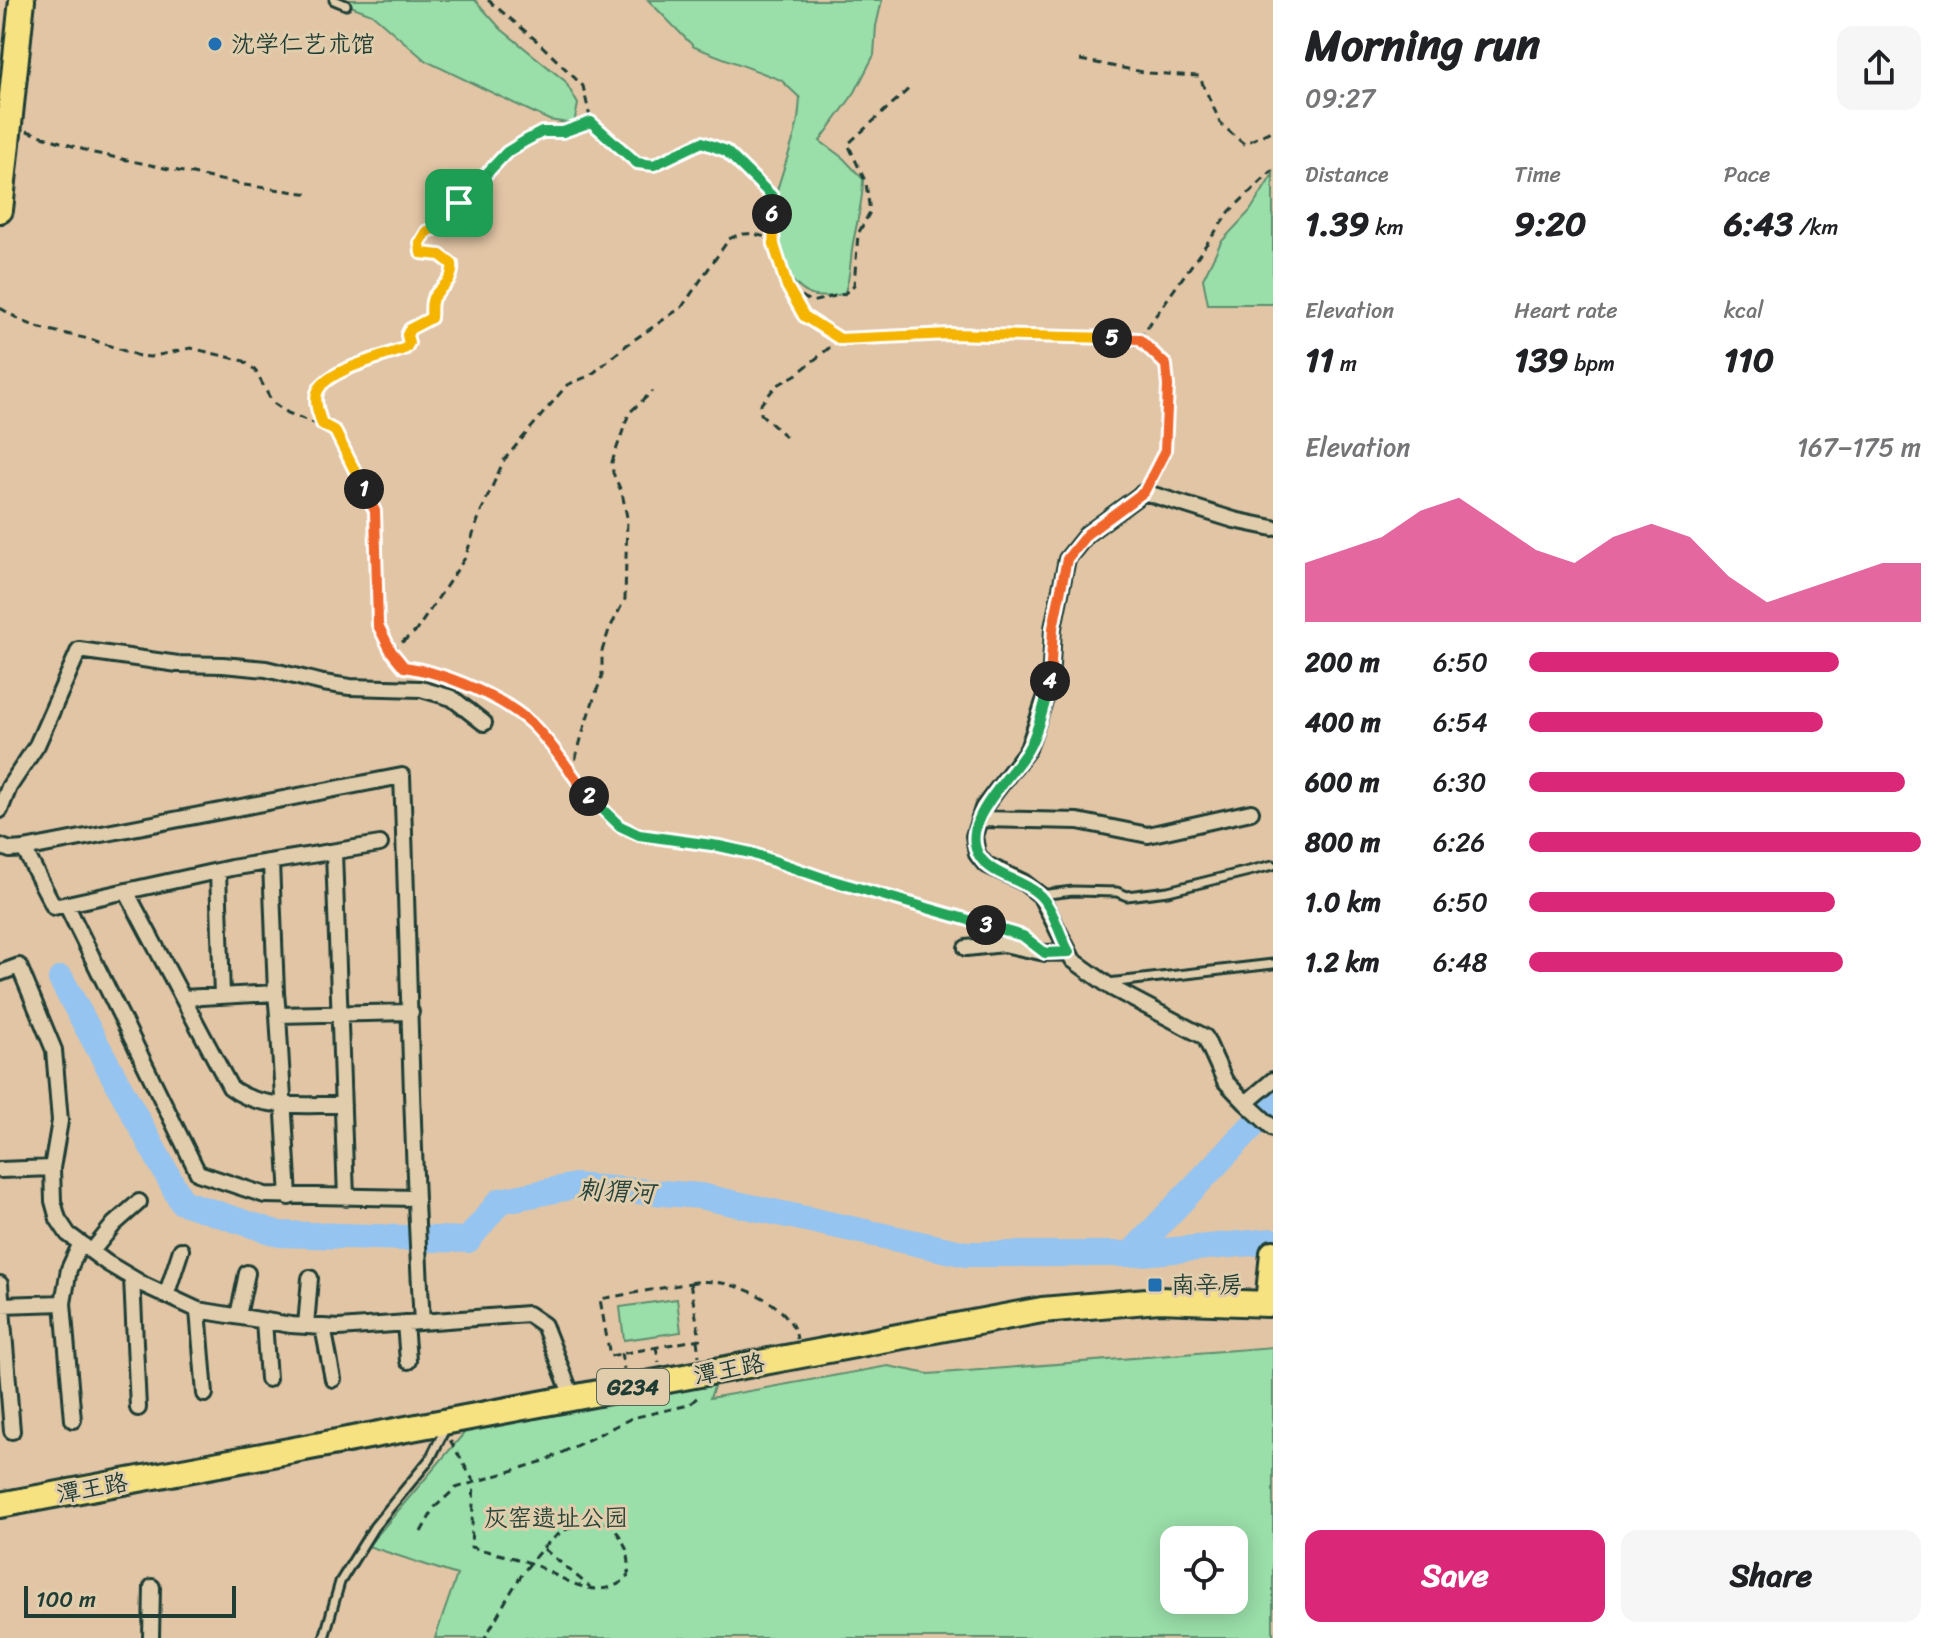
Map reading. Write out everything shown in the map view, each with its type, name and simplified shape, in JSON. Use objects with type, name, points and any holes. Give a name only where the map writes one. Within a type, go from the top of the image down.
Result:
[{"type":"highway","points":[[0,210],[9,125],[7,73],[22,0]]},
{"type":"highway","name":"潭王路","points":[[0,1505],[445,1427],[573,1399],[1042,1310],[1159,1300],[1268,1304],[1272,1262]]},
{"type":"street","points":[[1273,528],[1234,520],[1144,492],[1087,534],[1067,559],[1053,628],[1050,684],[1028,749],[983,808],[974,836],[977,854],[985,864],[1023,882],[1040,895],[1073,960],[1106,983],[1205,1037],[1225,1081],[1273,1128]]},
{"type":"street","points":[[0,810],[9,787],[37,745],[79,650],[178,664],[266,669],[350,687],[421,689],[452,698],[484,723]]},
{"type":"street","points":[[0,846],[10,850],[24,849],[402,776],[415,1198],[422,1322]]},
{"type":"street","points":[[980,819],[1078,821],[1148,835],[1251,812]]},
{"type":"street","points":[[24,849],[54,907],[218,871],[380,844]]},
{"type":"street","points":[[334,852],[346,1198]]},
{"type":"street","points":[[271,862],[289,1197]]},
{"type":"street","points":[[218,871],[222,996]]},
{"type":"street","points":[[126,891],[230,1087],[242,1097],[264,1103],[343,1105]]},
{"type":"street","points":[[66,904],[198,1173],[265,1195],[415,1198]]},
{"type":"street","points":[[966,948],[1004,944],[1045,953],[1069,952]]},
{"type":"street","points":[[0,973],[19,966],[54,1050],[60,1121],[52,1168],[53,1201],[58,1219],[68,1234],[132,1278],[198,1310],[323,1327],[528,1314],[544,1325],[573,1399]]},
{"type":"street","points":[[183,998],[276,993]]},
{"type":"street","points":[[278,1015],[411,1012]]},
{"type":"street","points":[[1247,1104],[1273,1080]]},
{"type":"street","points":[[0,1170],[52,1168]]},
{"type":"street","points":[[73,1420],[63,1303],[69,1269],[86,1247],[139,1202]]},
{"type":"street","points":[[166,1296],[181,1250]]},
{"type":"street","points":[[238,1316],[247,1273]]},
{"type":"street","points":[[132,1278],[138,1408]]},
{"type":"street","points":[[306,1326],[310,1278]]},
{"type":"street","points":[[0,1284],[12,1431]]},
{"type":"street","points":[[1,1305],[63,1303]]},
{"type":"street","points":[[198,1310],[205,1394]]},
{"type":"street","points":[[264,1321],[268,1379]]},
{"type":"street","points":[[405,1323],[408,1361]]},
{"type":"street","points":[[323,1327],[333,1379]]},
{"type":"street","points":[[151,1638],[152,1587]]},
{"type":"lane","points":[[334,0],[346,5]]},
{"type":"lane","points":[[1040,895],[1073,891],[1117,892],[1127,896],[1168,891],[1273,865]]},
{"type":"lane","points":[[1106,983],[1273,964]]},
{"type":"lane","points":[[324,1638],[340,1582],[374,1527],[430,1459],[445,1427]]},
{"type":"path","points":[[488,0],[537,41],[583,86],[591,122],[637,163],[654,165],[702,142],[726,151],[772,196],[773,240],[787,286],[804,316],[840,339],[950,334],[1139,339],[1166,365],[1168,386],[1165,451],[1144,492]]},
{"type":"path","points":[[1080,60],[1149,73],[1199,76],[1221,124],[1244,144],[1273,130]]},
{"type":"path","points":[[787,286],[811,302],[844,294],[854,285],[858,234],[870,212],[866,183],[848,144],[912,86]]},
{"type":"path","points":[[322,424],[317,390],[331,376],[406,348],[410,329],[431,318],[431,303],[449,283],[453,272],[452,264],[446,259],[421,253],[420,243],[427,231],[439,228],[507,152],[542,132],[563,132],[591,122]]},
{"type":"path","points":[[9,125],[94,153],[244,185],[311,194]]},
{"type":"path","points":[[1139,339],[1230,211],[1273,170]]},
{"type":"path","points":[[391,651],[416,631],[465,558],[504,460],[567,385],[591,375],[628,344],[682,307],[729,239],[739,234],[754,233],[773,240]]},
{"type":"path","points":[[0,308],[40,328],[93,340],[139,356],[150,357],[191,348],[244,361],[255,370],[272,402],[288,413],[335,431],[375,511],[378,625],[391,651],[404,667],[447,676],[530,722],[594,802],[620,826],[639,835],[751,853],[823,878],[1009,930]]},
{"type":"path","points":[[786,437],[761,414],[761,404],[776,386],[797,374],[840,339]]},
{"type":"path","points":[[569,772],[602,676],[602,651],[625,599],[627,517],[612,462],[629,413],[653,391]]},
{"type":"path","points":[[690,1283],[700,1339],[610,1356],[600,1299],[706,1279],[732,1284],[771,1302],[795,1326],[800,1356]]},
{"type":"path","points":[[421,1532],[435,1507],[456,1488],[547,1460],[632,1418],[689,1405],[706,1388],[707,1373]]},
{"type":"path","points":[[445,1427],[474,1482],[471,1547],[530,1563],[559,1579],[590,1587],[617,1586],[627,1578],[628,1559],[623,1540],[613,1527],[603,1520],[578,1523],[544,1548],[530,1563],[485,1638]]},
{"type":"path","points":[[544,1548],[590,1587]]},
{"type":"green space","points":[[335,0],[475,0],[501,29],[565,81],[578,104],[574,124],[549,120],[426,61],[372,14]]},
{"type":"green space","points":[[648,0],[882,0],[874,55],[855,92],[820,141],[843,158],[863,179],[844,294],[820,297],[802,290],[784,270],[772,243],[772,212],[797,125],[800,98],[781,80],[694,47]]},
{"type":"green space","points":[[1273,174],[1273,304],[1208,304],[1203,279],[1221,242],[1250,211]]},
{"type":"green space","points":[[677,1299],[681,1332],[624,1340],[620,1307]]},
{"type":"green space","name":"灰窑遗址公园","points":[[1273,1347],[1273,1638],[435,1638],[457,1575],[368,1546],[465,1432],[716,1381],[710,1398],[888,1366],[929,1374]]},
{"type":"waterway","name":"刺猬河","points":[[61,979],[182,1202],[279,1234],[468,1240],[500,1201],[575,1186],[700,1196],[966,1254],[1131,1254],[1273,1241]]},
{"type":"waterway","points":[[1131,1254],[1273,1104]]},
{"type":"place","name":"沈学仁艺术馆","points":[[215,44]]},
{"type":"place","name":"南辛房","points":[[1155,1285]]},
{"type":"route","points":[[591,122],[637,163],[654,165],[702,142],[726,151],[772,196],[774,245],[787,286],[804,316],[840,339],[950,334],[1139,339],[1166,365],[1165,451],[1144,492],[1087,534],[1067,559],[1053,628],[1050,684],[1028,749],[983,808],[974,836],[977,854],[985,864],[1023,882],[1040,895],[1069,952],[1045,953],[1023,936],[1009,930],[823,878],[777,860],[719,846],[639,835],[620,826],[594,802],[530,722],[447,676],[404,667],[391,651],[378,625],[375,511],[335,431],[322,424],[317,411],[317,390],[331,376],[406,348],[410,329],[431,318],[431,303],[449,283],[452,264],[440,255],[421,253],[420,243],[427,231],[439,228],[459,203],[507,152],[542,132],[563,132],[591,122]]}]
